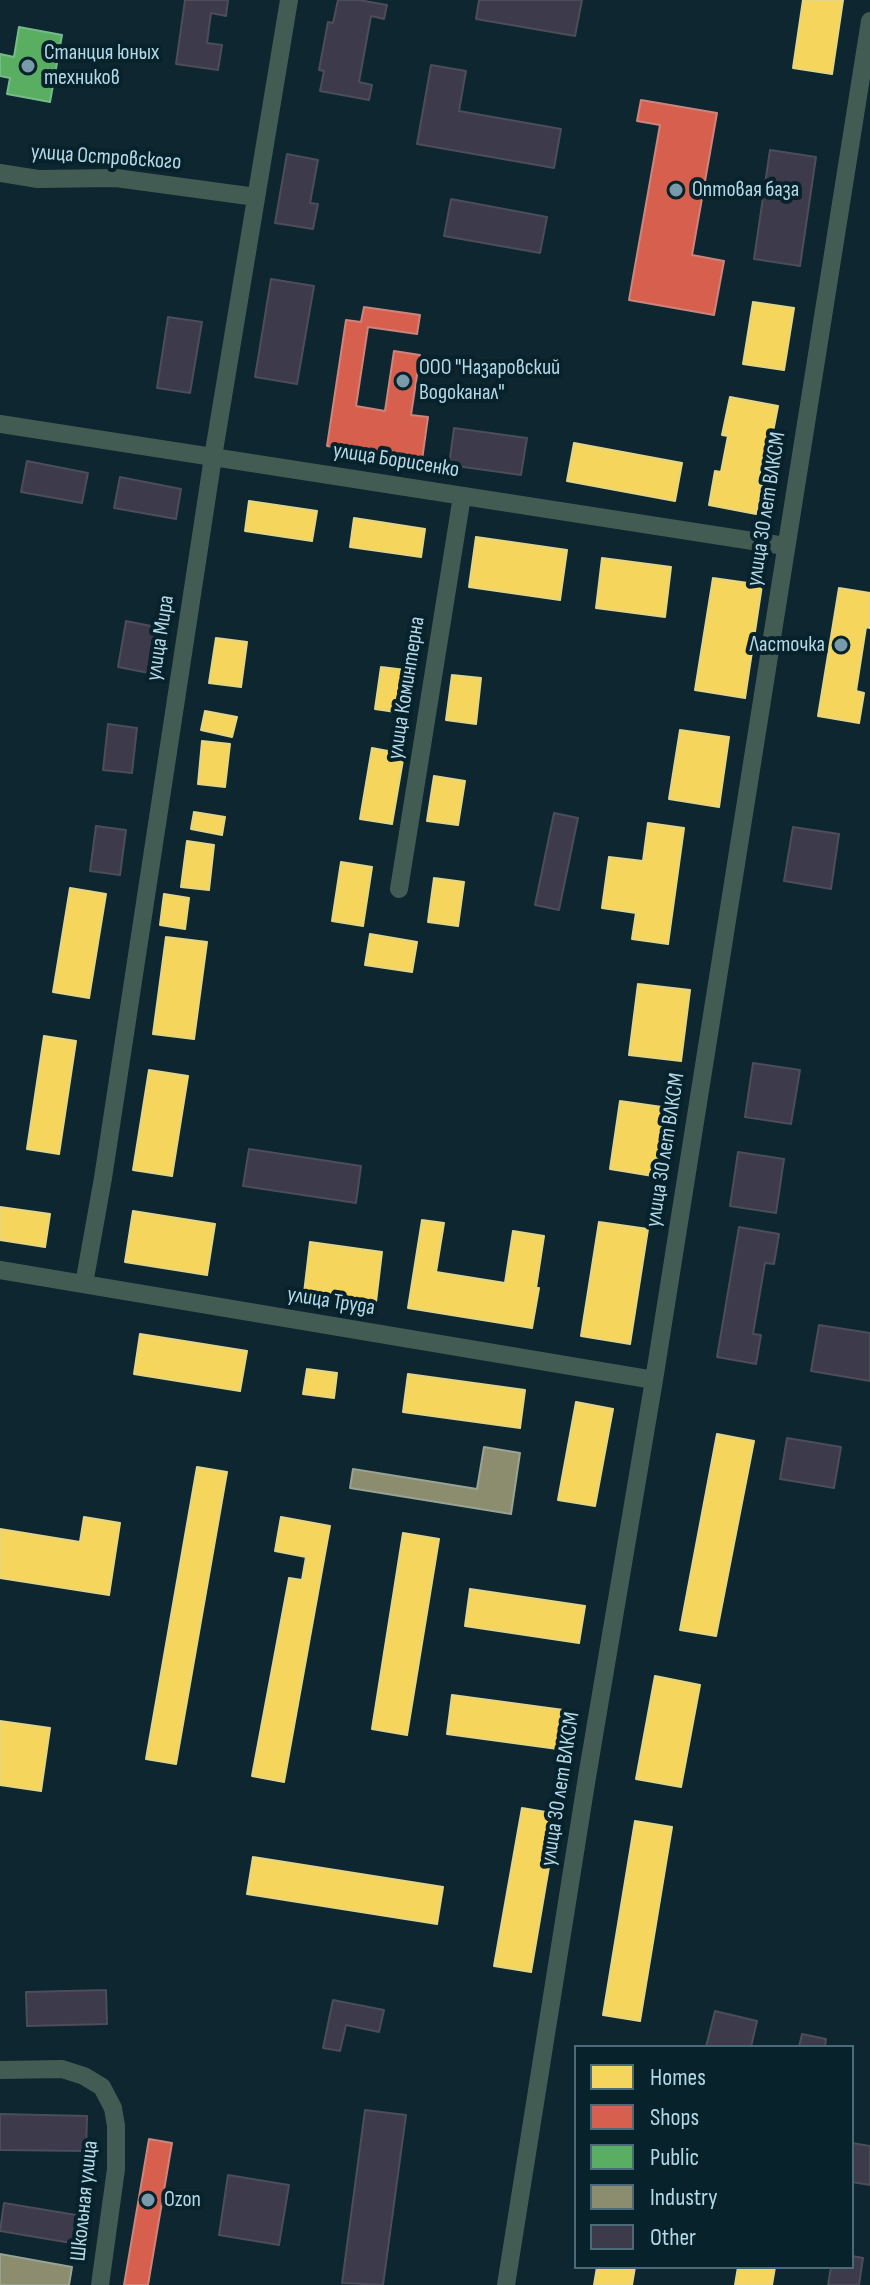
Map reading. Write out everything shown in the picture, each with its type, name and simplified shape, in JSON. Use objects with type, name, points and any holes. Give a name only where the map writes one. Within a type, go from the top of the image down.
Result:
[{"type":"street","name":"улица Мира","points":[[84,1284],[103,1178],[213,457],[289,0]]},
{"type":"street","name":"улица 30 лет ВЛКСМ","points":[[506,2285],[654,1380],[870,21]]},
{"type":"street","name":"улица Островского","points":[[0,173],[38,179],[116,178],[256,197]]},
{"type":"street","name":"улица Борисенко","points":[[0,424],[785,546]]},
{"type":"street","name":"улица Коминтерна","points":[[399,889],[462,496]]},
{"type":"street","name":"улица Труда","points":[[0,1270],[654,1380]]},
{"type":"street","name":"Школьная улица","points":[[0,2070],[62,2069],[84,2076],[102,2087],[113,2108],[116,2169],[100,2285]]},
{"type":"building: Homes","points":[[803,0],[843,0],[832,74],[793,68]]},
{"type":"building: Homes","points":[[753,302],[794,308],[784,370],[743,364]]},
{"type":"building: Homes","points":[[730,397],[778,406],[773,432],[768,431],[756,514],[709,505],[715,471],[721,472],[728,436],[722,435]]},
{"type":"building: Homes","points":[[574,443],[682,463],[675,501],[567,481]]},
{"type":"building: Homes","points":[[249,501],[317,511],[312,541],[245,531]]},
{"type":"building: Homes","points":[[354,518],[425,529],[421,557],[350,547]]},
{"type":"building: Homes","points":[[476,537],[567,550],[560,600],[469,587]]},
{"type":"building: Homes","points":[[602,558],[671,567],[665,617],[596,608]]},
{"type":"building: Homes","points":[[713,578],[762,585],[745,698],[695,690]]},
{"type":"building: Homes","points":[[839,588],[870,593],[870,628],[866,627],[856,691],[864,693],[859,723],[818,716]]},
{"type":"building: Homes","points":[[216,638],[247,642],[241,687],[209,683]]},
{"type":"building: Homes","points":[[381,667],[414,671],[409,714],[375,709]]},
{"type":"building: Homes","points":[[452,675],[481,678],[476,724],[446,720]]},
{"type":"building: Homes","points":[[205,711],[237,717],[232,737],[201,730]]},
{"type":"building: Homes","points":[[680,730],[729,737],[719,807],[669,799]]},
{"type":"building: Homes","points":[[202,741],[230,744],[225,787],[198,784]]},
{"type":"building: Homes","points":[[372,748],[404,754],[392,824],[360,819]]},
{"type":"building: Homes","points":[[434,776],[465,781],[458,825],[427,821]]},
{"type":"building: Homes","points":[[194,812],[225,817],[222,835],[191,829]]},
{"type":"building: Homes","points":[[648,823],[684,828],[668,944],[632,939],[636,913],[602,908],[609,857],[643,861]]},
{"type":"building: Homes","points":[[187,841],[214,845],[209,890],[181,887]]},
{"type":"building: Homes","points":[[341,862],[372,867],[363,926],[332,921]]},
{"type":"building: Homes","points":[[434,878],[464,882],[458,926],[428,922]]},
{"type":"building: Homes","points":[[70,888],[106,894],[89,998],[53,992]]},
{"type":"building: Homes","points":[[164,894],[189,898],[185,929],[160,925]]},
{"type":"building: Homes","points":[[370,934],[417,942],[412,972],[365,965]]},
{"type":"building: Homes","points":[[166,937],[207,942],[194,1039],[153,1034]]},
{"type":"building: Homes","points":[[638,984],[690,990],[681,1061],[629,1055]]},
{"type":"building: Homes","points":[[44,1036],[76,1041],[59,1154],[27,1149]]},
{"type":"building: Homes","points":[[149,1070],[188,1076],[172,1176],[133,1170]]},
{"type":"building: Homes","points":[[620,1101],[669,1108],[659,1177],[610,1169]]},
{"type":"building: Homes","points":[[0,1207],[50,1214],[45,1247],[0,1240]]},
{"type":"building: Homes","points":[[133,1211],[215,1224],[207,1275],[125,1262]]},
{"type":"building: Homes","points":[[422,1220],[444,1223],[436,1272],[505,1283],[513,1231],[544,1236],[532,1328],[408,1308]]},
{"type":"building: Homes","points":[[599,1222],[648,1229],[630,1344],[581,1336]]},
{"type":"building: Homes","points":[[310,1242],[382,1252],[376,1302],[304,1293]]},
{"type":"building: Homes","points":[[140,1334],[247,1351],[240,1391],[134,1374]]},
{"type":"building: Homes","points":[[307,1369],[337,1373],[334,1398],[303,1394]]},
{"type":"building: Homes","points":[[408,1374],[525,1390],[520,1428],[403,1412]]},
{"type":"building: Homes","points":[[576,1402],[613,1409],[595,1506],[558,1500]]},
{"type":"building: Homes","points":[[717,1434],[754,1441],[716,1636],[680,1630]]},
{"type":"building: Homes","points":[[197,1467],[227,1472],[176,1764],[146,1759]]},
{"type":"building: Homes","points":[[84,1517],[120,1523],[109,1595],[0,1578],[0,1529],[80,1542]]},
{"type":"building: Homes","points":[[281,1517],[330,1526],[284,1782],[252,1776],[289,1578],[302,1580],[306,1557],[275,1551]]},
{"type":"building: Homes","points":[[403,1533],[439,1539],[407,1735],[372,1729]]},
{"type":"building: Homes","points":[[470,1589],[585,1606],[579,1643],[465,1626]]},
{"type":"building: Homes","points":[[655,1676],[700,1685],[681,1787],[636,1779]]},
{"type":"building: Homes","points":[[452,1695],[571,1711],[565,1750],[447,1734]]},
{"type":"building: Homes","points":[[0,1721],[50,1728],[41,1791],[0,1785]]},
{"type":"building: Homes","points":[[522,1808],[558,1814],[531,1972],[494,1966]]},
{"type":"building: Homes","points":[[635,1821],[672,1827],[640,2021],[603,2015]]},
{"type":"building: Homes","points":[[253,1857],[443,1887],[437,1924],[247,1894]]},
{"type":"building: Homes","points":[[597,2269],[635,2269],[632,2285],[594,2285]]},
{"type":"building: Homes","points":[[738,2269],[775,2269],[772,2285],[735,2285]]},
{"type":"building: Shops","name":"Оптовая база","points":[[641,100],[717,113],[692,255],[724,261],[714,315],[629,300],[660,125],[637,121]]},
{"type":"building: Shops","name":"ООО \"Назаровский Водоканал\"","points":[[364,307],[420,315],[417,334],[368,327],[356,406],[385,411],[394,351],[420,355],[411,415],[428,417],[422,460],[327,446],[346,320],[361,322]]},
{"type":"building: Shops","points":[[149,2139],[172,2143],[148,2285],[124,2285]]},
{"type":"building: Public","name":"Станция юных техников","points":[[19,27],[62,35],[50,102],[7,94],[10,78],[0,76],[0,54],[14,57]]},
{"type":"building: Industry","points":[[484,1447],[520,1453],[511,1514],[350,1488],[353,1469],[477,1489]]},
{"type":"building: Industry","points":[[0,2254],[72,2267],[69,2285],[0,2285]]},
{"type":"building: Other","points":[[185,0],[228,0],[226,16],[211,13],[207,43],[222,45],[218,70],[176,64]]},
{"type":"building: Other","points":[[338,0],[387,5],[384,19],[371,16],[359,82],[372,85],[369,100],[320,91],[324,71],[319,70],[328,22],[333,23]]},
{"type":"building: Other","points":[[479,0],[582,0],[575,36],[476,19]]},
{"type":"building: Other","points":[[431,65],[466,71],[459,111],[561,129],[554,168],[417,144]]},
{"type":"building: Other","points":[[770,150],[816,157],[800,266],[754,259]]},
{"type":"building: Other","points":[[287,154],[318,160],[310,203],[318,204],[313,229],[275,223]]},
{"type":"building: Other","points":[[451,199],[547,217],[540,253],[444,236]]},
{"type":"building: Other","points":[[271,279],[314,286],[297,384],[255,377]]},
{"type":"building: Other","points":[[168,317],[202,322],[190,393],[157,388]]},
{"type":"building: Other","points":[[454,428],[527,438],[521,475],[449,465]]},
{"type":"building: Other","points":[[27,461],[88,473],[82,503],[21,492]]},
{"type":"building: Other","points":[[120,477],[181,489],[176,519],[114,508]]},
{"type":"building: Other","points":[[126,621],[156,627],[149,673],[118,667]]},
{"type":"building: Other","points":[[108,724],[137,728],[132,773],[103,770]]},
{"type":"building: Other","points":[[554,813],[578,818],[559,910],[535,905]]},
{"type":"building: Other","points":[[96,826],[126,830],[120,875],[90,871]]},
{"type":"building: Other","points":[[793,827],[839,834],[831,889],[784,881]]},
{"type":"building: Other","points":[[753,1063],[800,1070],[791,1124],[745,1117]]},
{"type":"building: Other","points":[[249,1149],[361,1166],[356,1203],[243,1186]]},
{"type":"building: Other","points":[[738,1152],[784,1159],[776,1213],[730,1206]]},
{"type":"building: Other","points":[[739,1227],[779,1234],[774,1264],[765,1263],[753,1334],[761,1335],[756,1364],[717,1357]]},
{"type":"building: Other","points":[[819,1325],[870,1333],[870,1381],[811,1371]]},
{"type":"building: Other","points":[[787,1438],[841,1447],[834,1488],[780,1479]]},
{"type":"building: Other","points":[[106,1990],[107,2024],[27,2026],[26,1992]]},
{"type":"building: Other","points":[[333,2000],[384,2010],[379,2032],[346,2025],[340,2051],[323,2048]]},
{"type":"building: Other","points":[[715,2011],[757,2021],[751,2045],[706,2045]]},
{"type":"building: Other","points":[[802,2034],[826,2039],[825,2045],[799,2045]]},
{"type":"building: Other","points":[[365,2110],[406,2115],[383,2285],[342,2283]]},
{"type":"building: Other","points":[[0,2114],[87,2116],[86,2151],[0,2150]]},
{"type":"building: Other","points":[[854,2143],[870,2146],[870,2185],[854,2182]]},
{"type":"building: Other","points":[[228,2175],[289,2185],[279,2245],[219,2235]]},
{"type":"building: Other","points":[[4,2203],[82,2216],[77,2244],[0,2231]]},
{"type":"building: Other","points":[[854,2256],[863,2258],[859,2285],[828,2285],[831,2269],[854,2269]]},
{"type":"place","name":"Станция юных техников","points":[[28,66]]},
{"type":"place","name":"Оптовая база","points":[[676,190]]},
{"type":"place","name":"ООО \"Назаровский Водоканал\"","points":[[403,381]]},
{"type":"place","name":"Ласточка","points":[[841,645]]},
{"type":"place","name":"Ozon","points":[[148,2200]]}]
